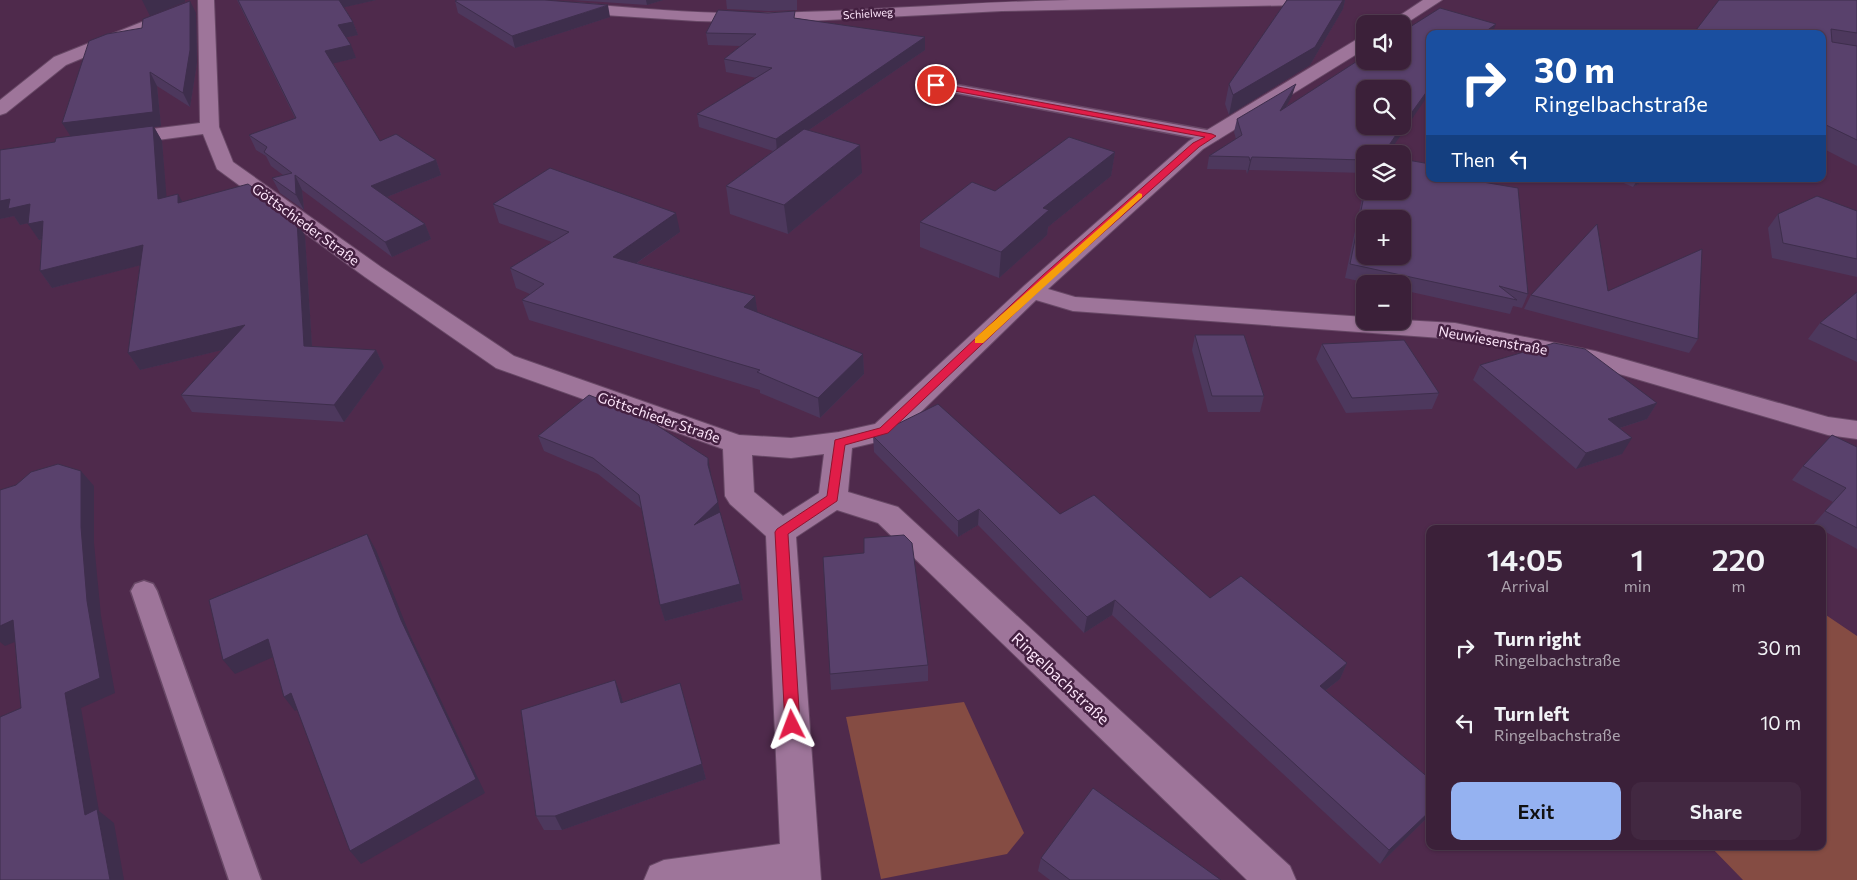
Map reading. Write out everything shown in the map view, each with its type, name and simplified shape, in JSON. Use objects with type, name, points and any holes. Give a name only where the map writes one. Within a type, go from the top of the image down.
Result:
[{"type":"street","points":[[0,109],[60,61],[206,0]]},
{"type":"street","name":"Göttschieder Straße","points":[[206,0],[210,127],[224,165],[373,272],[504,362],[737,444],[791,448],[839,442],[884,431],[1032,291],[1196,145],[1356,48]]},
{"type":"street","name":"Schielweg","points":[[559,7],[687,16],[769,18],[1002,6],[1303,0]]},
{"type":"street","points":[[1410,15],[1434,0]]},
{"type":"street","points":[[105,140],[210,127]]},
{"type":"street","name":"Neuwiesenstraße","points":[[1032,291],[1073,304],[1455,331],[1595,359],[1828,426],[1857,430]]},
{"type":"street","points":[[782,532],[833,498],[839,442]]},
{"type":"street","points":[[664,880],[801,870],[782,532],[740,496],[737,444]]},
{"type":"street","name":"Ringelbachstraße","points":[[833,498],[888,515],[1276,880]]},
{"type":"lane","points":[[936,85],[1212,136]]},
{"type":"lane","points":[[144,591],[245,880]]},
{"type":"shaded area","points":[[1826,615],[1857,636],[1857,880],[1743,880],[1714,850],[1826,850]]},
{"type":"shaded area","points":[[964,702],[1024,833],[1007,854],[881,879],[846,717]]},
{"type":"building","points":[[238,0],[339,0],[353,22],[338,25],[351,45],[325,51],[380,141],[396,134],[436,160],[371,186],[425,224],[385,242],[295,175],[296,195],[272,178],[292,173],[264,152],[267,147],[249,135],[296,118]]},
{"type":"building","points":[[545,0],[608,5],[512,36],[455,1]]},
{"type":"building","points":[[1287,0],[1343,0],[1315,47],[1233,95],[1229,84]]},
{"type":"building","points":[[1719,0],[1857,0],[1857,33],[1831,29],[1832,42],[1857,46],[1857,140],[1826,125],[1826,30],[1696,30]]},
{"type":"building","points":[[190,1],[190,50],[183,93],[150,72],[153,112],[62,123],[89,41],[107,34],[142,28],[143,19]]},
{"type":"building","points":[[1440,8],[1496,24],[1488,30],[1426,30],[1426,93],[1411,113],[1411,80],[1356,80],[1356,135],[1396,135],[1389,145],[1356,145],[1356,160],[1252,157],[1250,161],[1249,157],[1209,156],[1242,135],[1237,119],[1296,84],[1280,111],[1356,62],[1356,70],[1411,70],[1411,26]]},
{"type":"building","points":[[718,10],[768,13],[795,11],[794,18],[925,37],[776,139],[697,114],[772,68],[724,59],[756,34],[706,33]]},
{"type":"building","points":[[153,126],[158,199],[178,194],[178,203],[248,184],[297,220],[304,346],[376,350],[334,405],[181,395],[245,325],[128,353],[143,245],[40,271],[43,221],[28,224],[30,204],[8,209],[10,199],[0,201],[0,150],[55,142],[56,138]]},
{"type":"building","points":[[804,129],[860,145],[784,205],[726,186]]},
{"type":"building","points":[[1069,137],[1115,152],[1043,208],[1049,210],[1001,252],[920,222],[972,182],[995,191]]},
{"type":"building","points":[[1411,161],[1426,163],[1426,182],[1483,182],[1518,188],[1528,294],[1499,286],[1517,300],[1411,277],[1411,275],[1401,275],[1350,264],[1356,235],[1356,265],[1411,265],[1411,210],[1361,210],[1363,200],[1411,200]]},
{"type":"building","points":[[550,168],[676,213],[613,257],[755,296],[744,307],[863,354],[818,398],[757,372],[760,370],[522,300],[544,284],[510,268],[569,232],[493,204]]},
{"type":"building","points":[[1817,196],[1857,211],[1857,259],[1783,243],[1778,214]]},
{"type":"building","points":[[1597,224],[1608,291],[1702,249],[1698,339],[1531,295]]},
{"type":"building","points":[[1857,292],[1857,340],[1820,323]]},
{"type":"building","points":[[1195,335],[1244,335],[1264,396],[1212,396]]},
{"type":"building","points":[[1404,340],[1439,393],[1352,398],[1322,344]]},
{"type":"building","points":[[1554,343],[1585,349],[1657,403],[1608,419],[1632,438],[1586,453],[1480,365]]},
{"type":"building","points":[[589,395],[644,417],[708,458],[708,465],[718,502],[694,525],[720,512],[740,584],[660,605],[639,495],[593,458],[538,436]]},
{"type":"building","points":[[938,404],[1060,514],[1094,495],[1210,598],[1241,576],[1347,663],[1320,686],[1426,776],[1426,815],[1389,850],[1115,600],[1087,617],[979,509],[958,521],[873,436]]},
{"type":"building","points":[[1832,435],[1857,447],[1857,528],[1825,511],[1846,488],[1803,466]]},
{"type":"building","points":[[58,464],[81,471],[81,527],[87,601],[100,678],[65,693],[85,815],[97,809],[110,880],[0,880],[0,717],[21,708],[13,620],[0,626],[0,490],[16,485],[31,472]]},
{"type":"building","points":[[367,534],[401,620],[476,779],[350,851],[291,693],[284,697],[268,639],[223,660],[209,600]]},
{"type":"building","points":[[904,535],[912,543],[928,665],[830,674],[823,557],[864,553],[864,538]]},
{"type":"building","points":[[615,680],[621,703],[680,683],[702,764],[555,816],[536,816],[521,710]]},
{"type":"building","points":[[1093,788],[1221,880],[1070,880],[1041,858]]},
{"type":"slow traffic","points":[[979,341],[1139,195]]},
{"type":"route","points":[[792,725],[782,532],[833,498],[839,442],[884,431],[1046,278],[1196,145],[1212,136],[936,85]]}]
